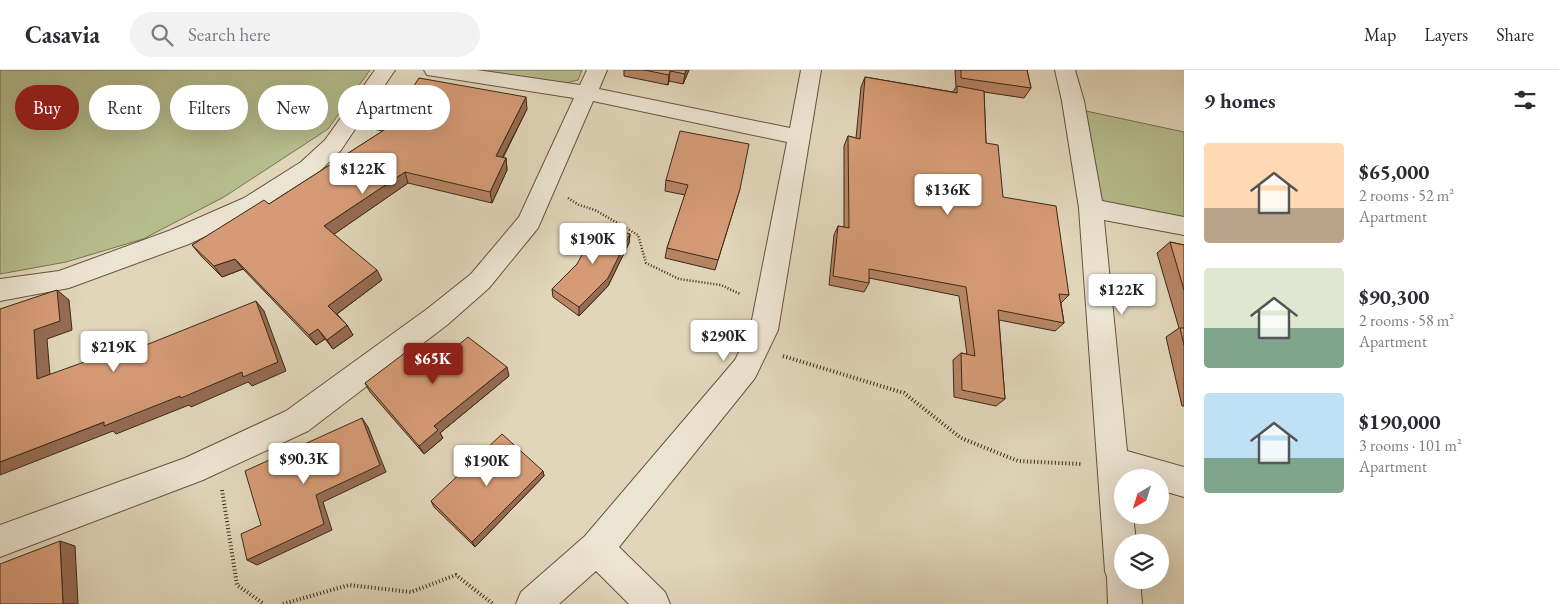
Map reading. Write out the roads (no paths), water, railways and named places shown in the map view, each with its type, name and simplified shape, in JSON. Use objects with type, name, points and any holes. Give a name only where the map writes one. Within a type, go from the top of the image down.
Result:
[{"type":"street","points":[[0,290],[60,281],[180,237],[252,204],[309,168],[333,145],[385,70]]},
{"type":"street","points":[[434,70],[591,82],[798,137]]},
{"type":"street","points":[[533,604],[597,548],[746,369],[764,330],[811,70]]},
{"type":"street","points":[[1065,70],[1073,101],[1091,208],[1114,469]]},
{"type":"street","points":[[0,541],[192,470],[297,421],[437,317],[480,280],[517,238],[528,221],[591,82]]},
{"type":"street","points":[[1091,208],[1184,226]]},
{"type":"street","points":[[1169,479],[1184,482]]},
{"type":"street","points":[[597,548],[653,604]]},
{"type":"street","points":[[1124,589],[1125,604]]}]
